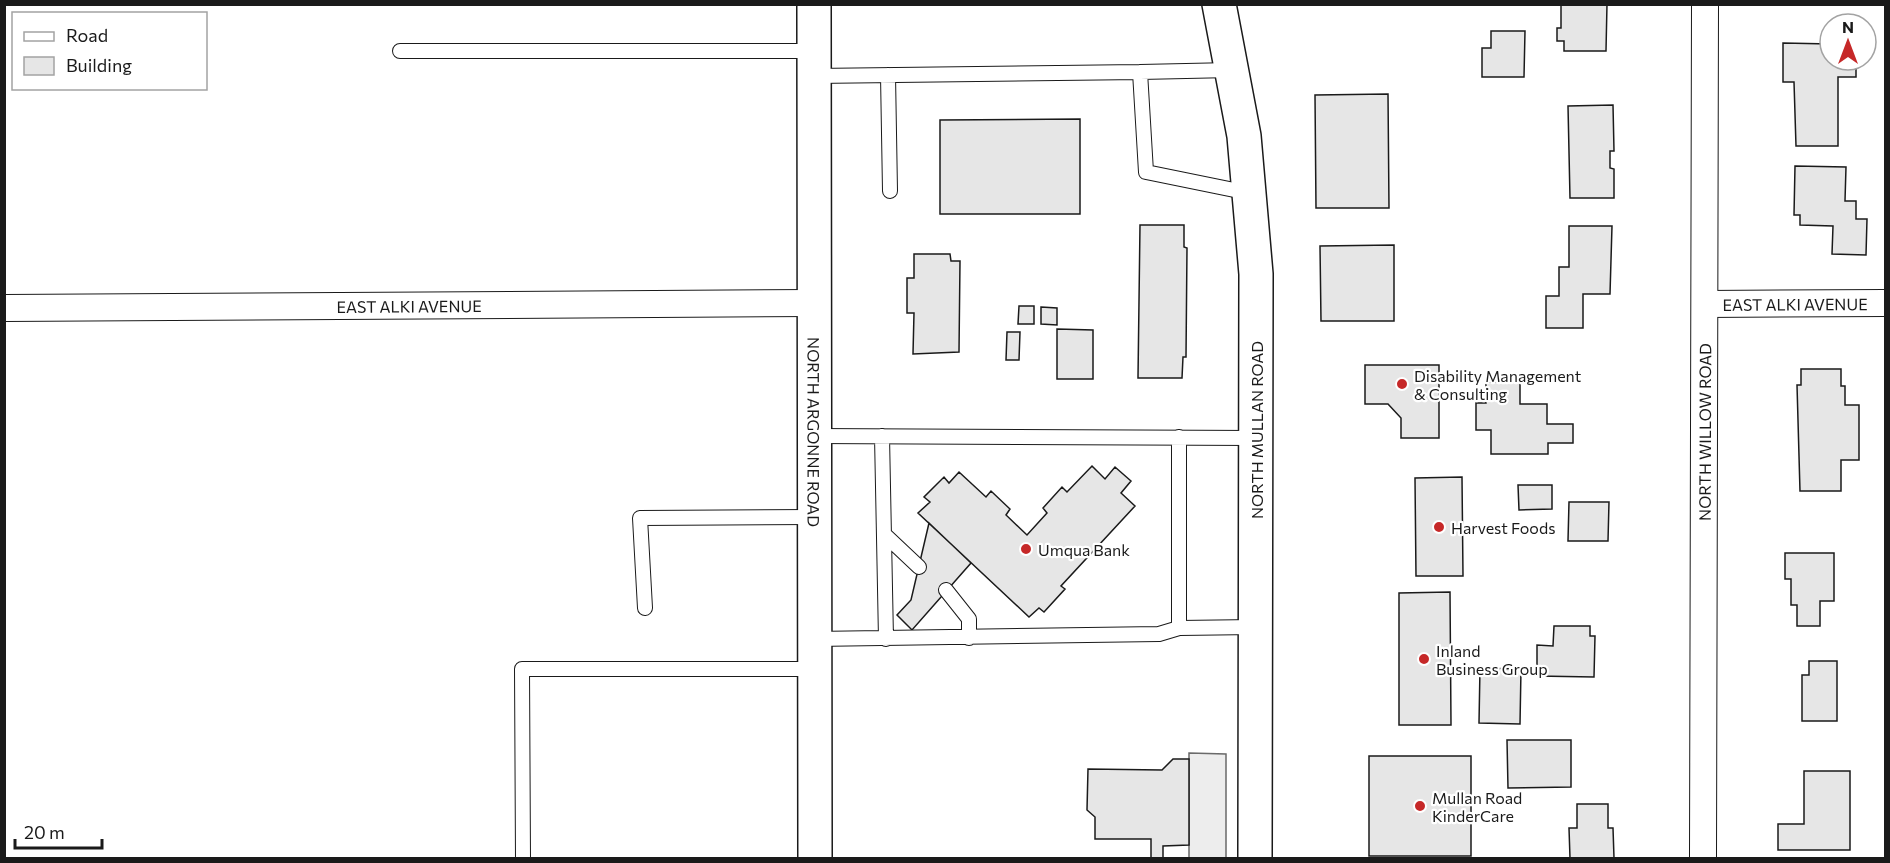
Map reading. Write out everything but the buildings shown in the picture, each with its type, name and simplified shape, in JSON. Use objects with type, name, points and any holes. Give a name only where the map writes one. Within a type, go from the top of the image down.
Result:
[{"type":"main road","name":"NORTH ARGONNE ROAD","points":[[814,4],[815,858]]},
{"type":"main road","name":"NORTH MULLAN ROAD","points":[[1219,4],[1244,136],[1256,273],[1255,858]]},
{"type":"street","name":"NORTH WILLOW ROAD","points":[[1703,858],[1705,4]]},
{"type":"street","name":"EAST ALKI AVENUE","points":[[4,308],[814,303]]},
{"type":"street","name":"EAST ALKI AVENUE","points":[[1705,304],[1886,303]]},
{"type":"lane","points":[[400,51],[814,64],[888,75],[1232,70]]},
{"type":"lane","points":[[1140,72],[1146,172],[1250,193]]},
{"type":"lane","points":[[888,75],[890,191]]},
{"type":"lane","points":[[815,436],[1256,438]]},
{"type":"lane","points":[[882,436],[886,639]]},
{"type":"lane","points":[[1179,437],[1179,628]]},
{"type":"lane","points":[[645,608],[640,518],[814,517]]},
{"type":"lane","points":[[884,534],[919,567]]},
{"type":"lane","points":[[946,590],[969,619],[969,638]]},
{"type":"lane","points":[[523,858],[522,669],[815,654],[886,639],[1159,634],[1179,628],[1256,627]]},
{"type":"shaded area","points":[[1189,753],[1226,754],[1226,858],[1189,858]]},
{"type":"place","name":"Disability Management & Consulting","points":[[1402,384]]},
{"type":"place","name":"Harvest Foods","points":[[1439,527]]},
{"type":"place","name":"Umqua Bank","points":[[1026,549]]},
{"type":"place","name":"Inland Business Group","points":[[1424,659]]},
{"type":"place","name":"Mullan Road KinderCare","points":[[1420,806]]}]
